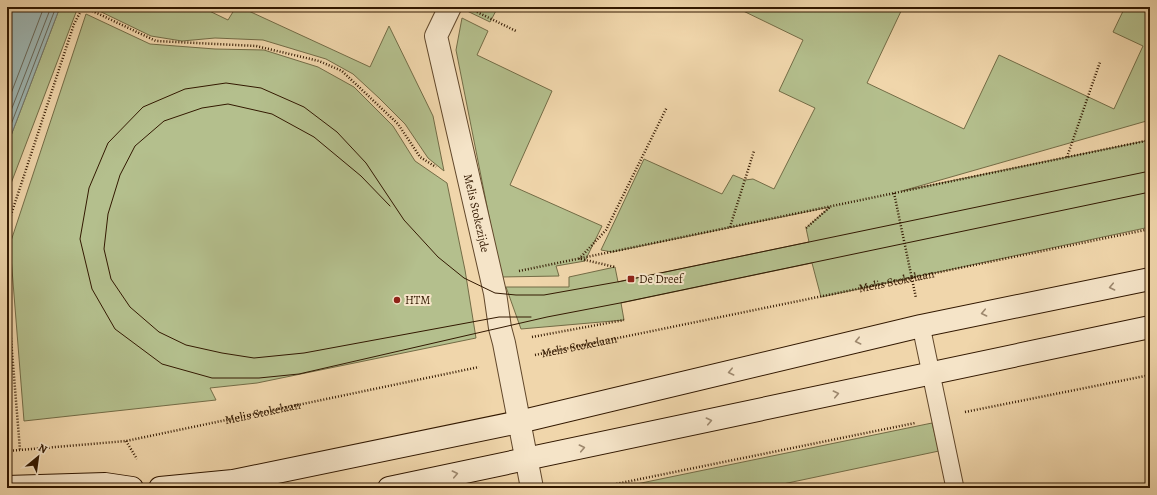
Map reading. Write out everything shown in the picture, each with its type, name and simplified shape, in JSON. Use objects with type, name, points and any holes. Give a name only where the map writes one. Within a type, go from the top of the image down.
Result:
[{"type":"street","name":"Melis Stokezijde","points":[[450,7],[436,36],[491,277],[519,422]]},
{"type":"street","points":[[160,488],[232,480],[519,422],[921,326],[1150,279]]},
{"type":"street","points":[[389,488],[1150,327]]},
{"type":"street","points":[[519,422],[532,488]]},
{"type":"street","points":[[7,488],[105,484],[132,488]]},
{"type":"lane","points":[[921,326],[955,488]]},
{"type":"path","points":[[7,233],[9,221],[74,24],[83,7],[156,41],[256,46],[325,63],[342,71],[398,124],[420,157],[471,188]]},
{"type":"path","points":[[473,10],[516,31]]},
{"type":"path","points":[[1066,158],[1100,62]]},
{"type":"path","points":[[579,259],[606,230],[666,108]]},
{"type":"path","points":[[491,277],[1150,140]]},
{"type":"path","points":[[730,228],[754,151]]},
{"type":"path","points":[[894,193],[912,278]]},
{"type":"path","points":[[806,228],[831,207]]},
{"type":"path","name":"Melis Stokelaan","points":[[7,451],[126,441],[506,352],[912,278],[1150,230]]},
{"type":"path","points":[[579,259],[615,267]]},
{"type":"path","points":[[7,290],[20,450]]},
{"type":"path","points":[[506,352],[624,320]]},
{"type":"path","points":[[596,488],[1150,375]]},
{"type":"green space","points":[[60,7],[78,7],[7,194],[7,146]]},
{"type":"green space","points":[[91,7],[201,7],[228,20],[236,7],[240,7],[370,67],[389,26],[433,116],[444,171],[428,158],[405,124],[379,98],[353,74],[326,59],[263,40],[215,38],[182,41],[151,36]]},
{"type":"green space","points":[[467,7],[498,7],[490,22],[465,10]]},
{"type":"green space","points":[[735,7],[903,7],[867,83],[964,129],[999,55],[1114,109],[1143,46],[1113,32],[1125,7],[1150,7],[1150,120],[902,191],[1150,140],[1150,227],[821,297],[812,263],[621,303],[624,320],[521,329],[506,287],[569,287],[569,277],[615,267],[618,282],[809,242],[806,228],[830,207],[612,252],[601,250],[644,159],[722,194],[733,175],[745,180],[753,179],[774,189],[815,108],[779,91],[803,40]]},
{"type":"green space","points":[[86,14],[150,44],[215,49],[264,50],[318,67],[354,87],[393,126],[415,161],[447,183],[465,270],[476,338],[257,383],[210,388],[216,400],[24,421],[10,244]]},
{"type":"green space","points":[[462,18],[488,31],[477,55],[552,91],[510,185],[602,226],[585,261],[556,266],[559,276],[501,277],[456,50]]},
{"type":"green space","points":[[932,423],[939,451],[764,488],[617,488]]},
{"type":"water","points":[[7,7],[60,7],[7,146]]},
{"type":"tram line","points":[[1150,171],[617,282],[544,295],[516,295],[495,293],[464,278],[438,257],[404,220],[366,163],[337,132],[304,107],[261,88],[226,83],[185,89],[143,107],[108,143],[89,188],[80,239],[92,289],[115,329],[162,364],[212,378],[259,378],[299,374],[547,317],[1150,192]]},
{"type":"tram line","points":[[390,206],[361,176],[314,137],[272,114],[228,104],[202,108],[164,121],[135,146],[120,175],[108,214],[104,249],[111,279],[130,307],[159,332],[186,345],[222,353],[254,358],[304,353],[499,317],[531,317]]},
{"type":"place","name":"De Dreef","points":[[631,279]]},
{"type":"place","name":"HTM","points":[[397,300]]}]
